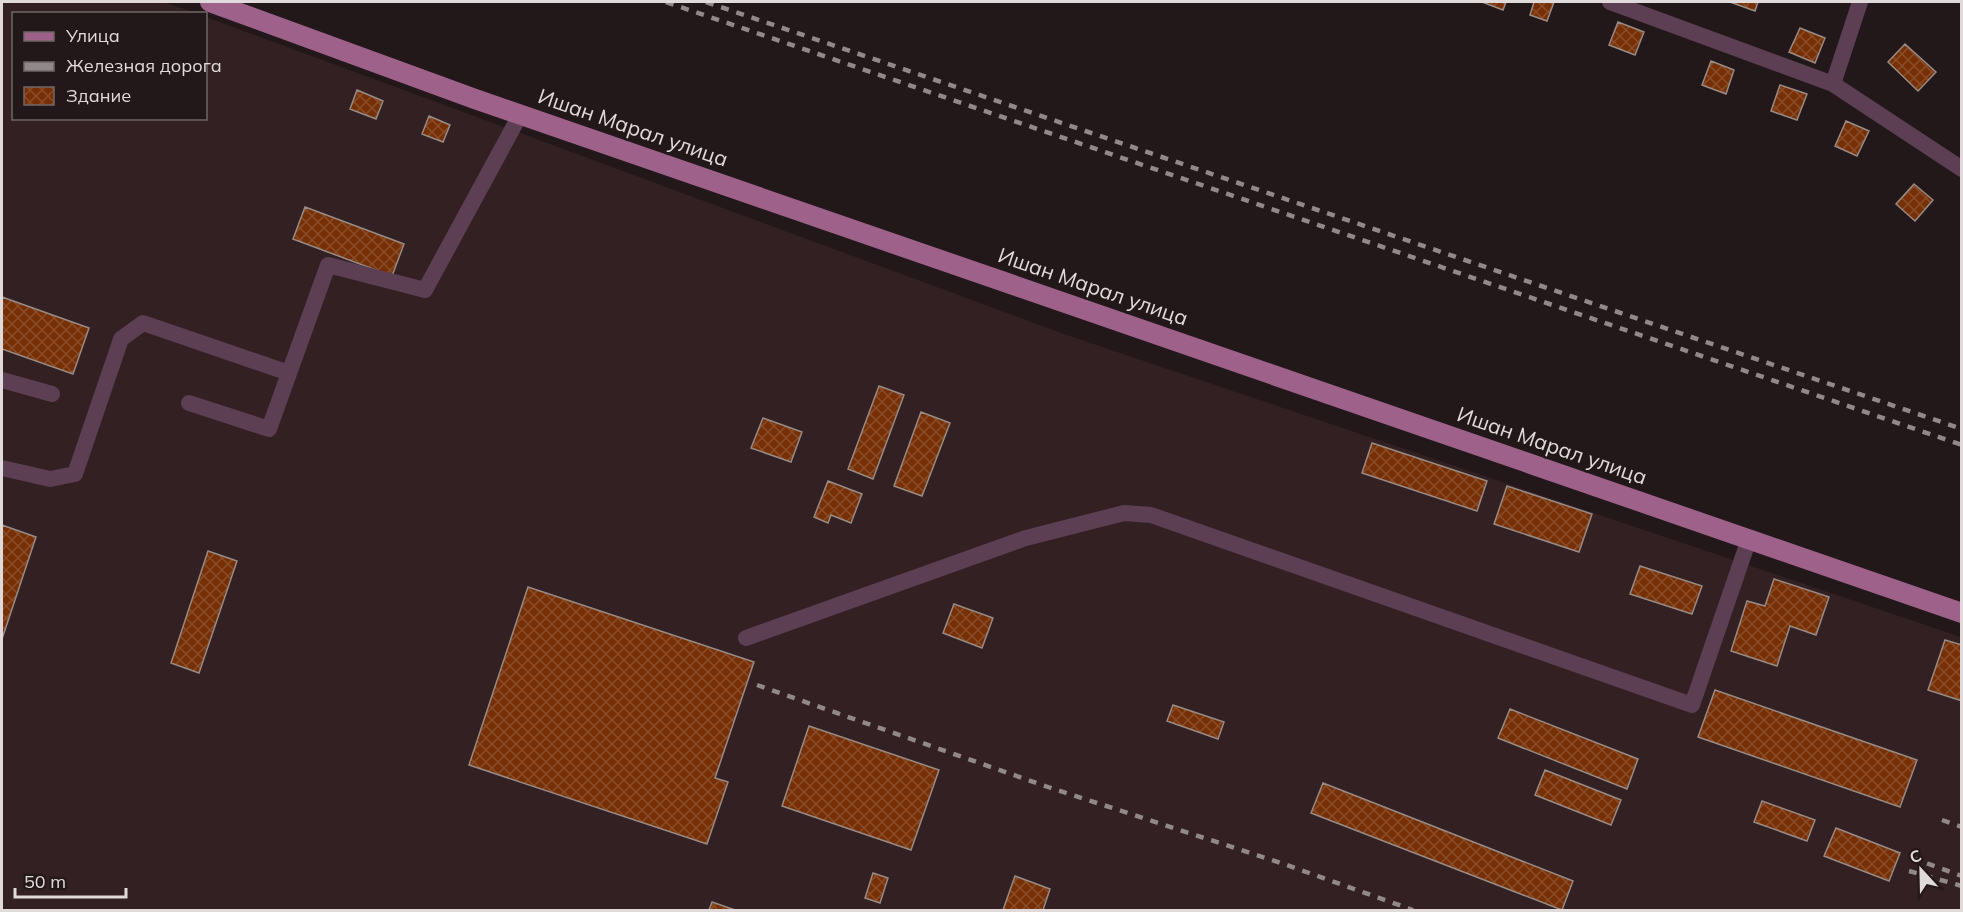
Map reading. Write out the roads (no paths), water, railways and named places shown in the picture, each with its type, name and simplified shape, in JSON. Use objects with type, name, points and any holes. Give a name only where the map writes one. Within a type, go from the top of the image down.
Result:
[{"type":"main road","name":"Ишан Марал улица","points":[[210,2],[520,115],[1962,613]]},
{"type":"street","points":[[1615,2],[1833,84],[1962,169]]},
{"type":"street","points":[[1833,84],[1860,2]]},
{"type":"street","points":[[189,403],[269,429],[328,265],[425,290],[520,115]]},
{"type":"street","points":[[2,468],[50,478],[75,474],[121,339],[143,323],[289,373]]},
{"type":"street","points":[[2,380],[52,394]]},
{"type":"street","points":[[746,638],[1026,538],[1115,515],[1151,515],[1692,705],[1749,539]]},
{"type":"railway","points":[[666,2],[1962,445]]},
{"type":"railway","points":[[706,2],[1962,429]]},
{"type":"railway","points":[[757,685],[1048,787],[1281,863],[1413,910]]},
{"type":"railway","points":[[1942,820],[1962,827]]},
{"type":"railway","points":[[1912,858],[1962,876]]},
{"type":"railway","points":[[1909,871],[1962,886]]}]
